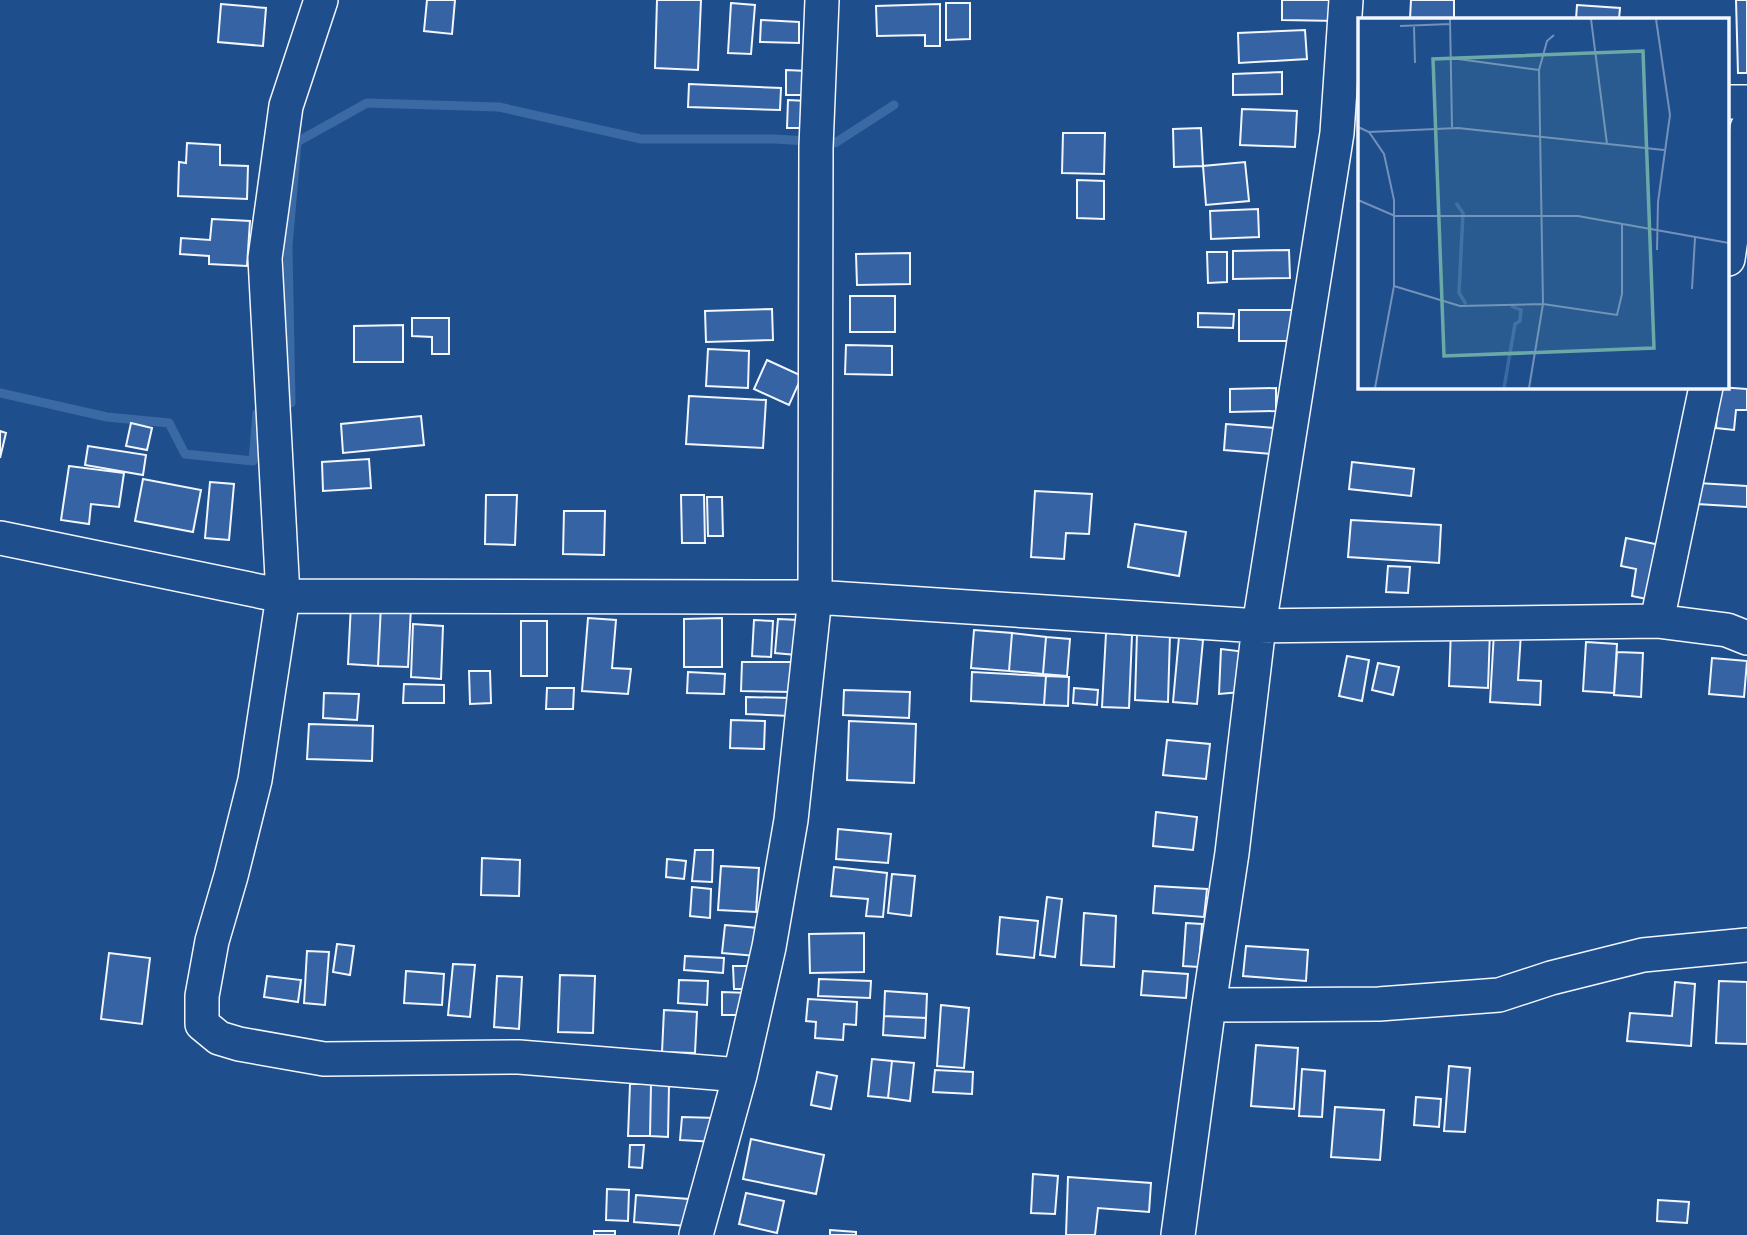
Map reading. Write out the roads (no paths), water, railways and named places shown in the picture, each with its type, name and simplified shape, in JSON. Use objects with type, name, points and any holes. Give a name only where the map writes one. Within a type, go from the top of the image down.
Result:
[{"type":"street","points":[[321,0],[286,106],[265,258],[284,596],[255,779],[212,941],[202,996],[202,1024],[219,1038],[239,1044],[324,1059],[519,1057],[740,1075]]},
{"type":"street","points":[[696,1235],[740,1075],[769,947],[791,820],[816,597],[816,141],[822,0]]},
{"type":"street","points":[[1178,1235],[1232,853],[1259,626],[1337,133],[1350,94],[1346,0]]},
{"type":"street","points":[[1730,245],[1747,128]]},
{"type":"street","points":[[1657,621],[1706,388]]},
{"type":"street","points":[[0,538],[284,596],[816,597],[1259,626],[1657,621],[1727,631],[1747,638]]},
{"type":"street","points":[[1209,1005],[1379,1004],[1499,995],[1551,978],[1643,955],[1747,945]]},
{"type":"waterway","points":[[281,406],[291,403],[288,246],[297,142],[367,103],[499,107],[641,139],[808,141]]},
{"type":"waterway","points":[[822,142],[835,143],[894,105]]},
{"type":"waterway","points":[[0,393],[107,417],[169,423],[185,454],[253,461],[257,413],[264,411]]}]
